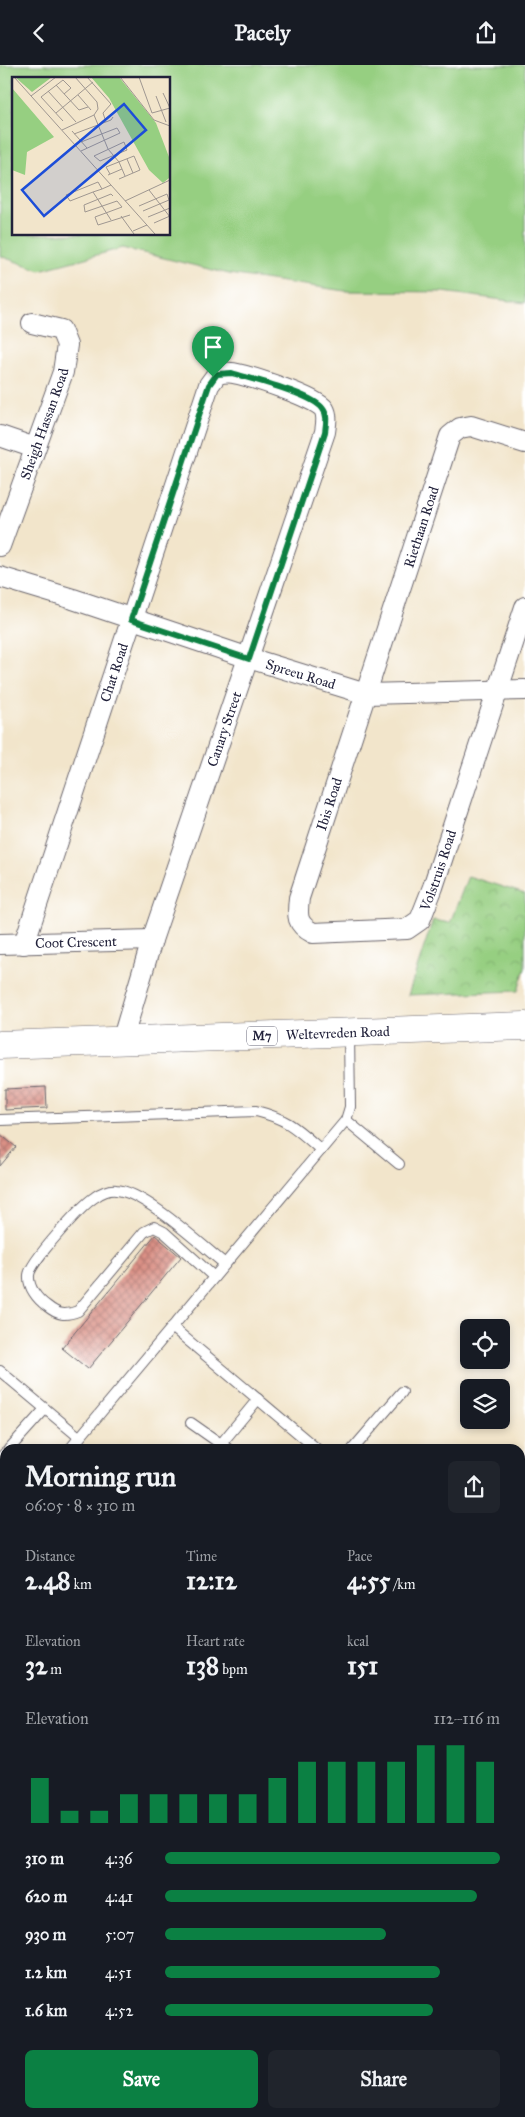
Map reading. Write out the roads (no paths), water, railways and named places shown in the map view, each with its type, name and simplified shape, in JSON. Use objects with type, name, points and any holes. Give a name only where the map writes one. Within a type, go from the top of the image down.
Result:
[{"type":"main road","name":"Weltevreden Road","points":[[0,1045],[525,1027]]},
{"type":"street","name":"Sheigh Hassan Road","points":[[0,546],[64,372],[67,345],[65,336],[61,330],[32,323]]},
{"type":"street","name":"Chat Road","points":[[24,944],[209,385],[217,374],[232,373],[306,396],[319,403],[325,410],[327,418]]},
{"type":"street","name":"Canary Street","points":[[122,1041],[152,940],[249,659],[325,432],[327,418]]},
{"type":"street","name":"Riethaan Road","points":[[366,694],[450,436],[460,428],[471,426],[525,443]]},
{"type":"street","points":[[0,436],[36,448]]},
{"type":"street","name":"Spreeu Road","points":[[0,577],[73,599],[249,659],[366,694],[525,690]]},
{"type":"street","points":[[498,691],[525,607]]},
{"type":"street","name":"Volstruis Road","points":[[297,916],[304,928],[313,933],[407,929],[420,920],[427,905],[498,691]]},
{"type":"street","name":"Ibis Road","points":[[297,916],[299,898],[366,694]]},
{"type":"street","name":"Coot Crescent","points":[[0,944],[152,940]]},
{"type":"lane","points":[[74,1444],[346,1120],[350,1107],[349,1033]]},
{"type":"lane","points":[[0,1120],[256,1111],[277,1116],[296,1128],[321,1150]]},
{"type":"lane","points":[[346,1120],[398,1164]]},
{"type":"lane","points":[[214,1277],[164,1232],[154,1227],[144,1232],[78,1311],[70,1314],[55,1313],[40,1301],[29,1285],[29,1273],[34,1262],[85,1206],[101,1193],[114,1189],[129,1192],[148,1202],[225,1265]]},
{"type":"lane","points":[[172,1327],[311,1444]]},
{"type":"lane","points":[[0,1371],[80,1437]]},
{"type":"lane","points":[[357,1444],[402,1392]]},
{"type":"lane","points":[[226,1444],[258,1399]]},
{"type":"lane","points":[[14,1444],[45,1409]]},
{"type":"lane","points":[[191,1423],[220,1444]]}]
